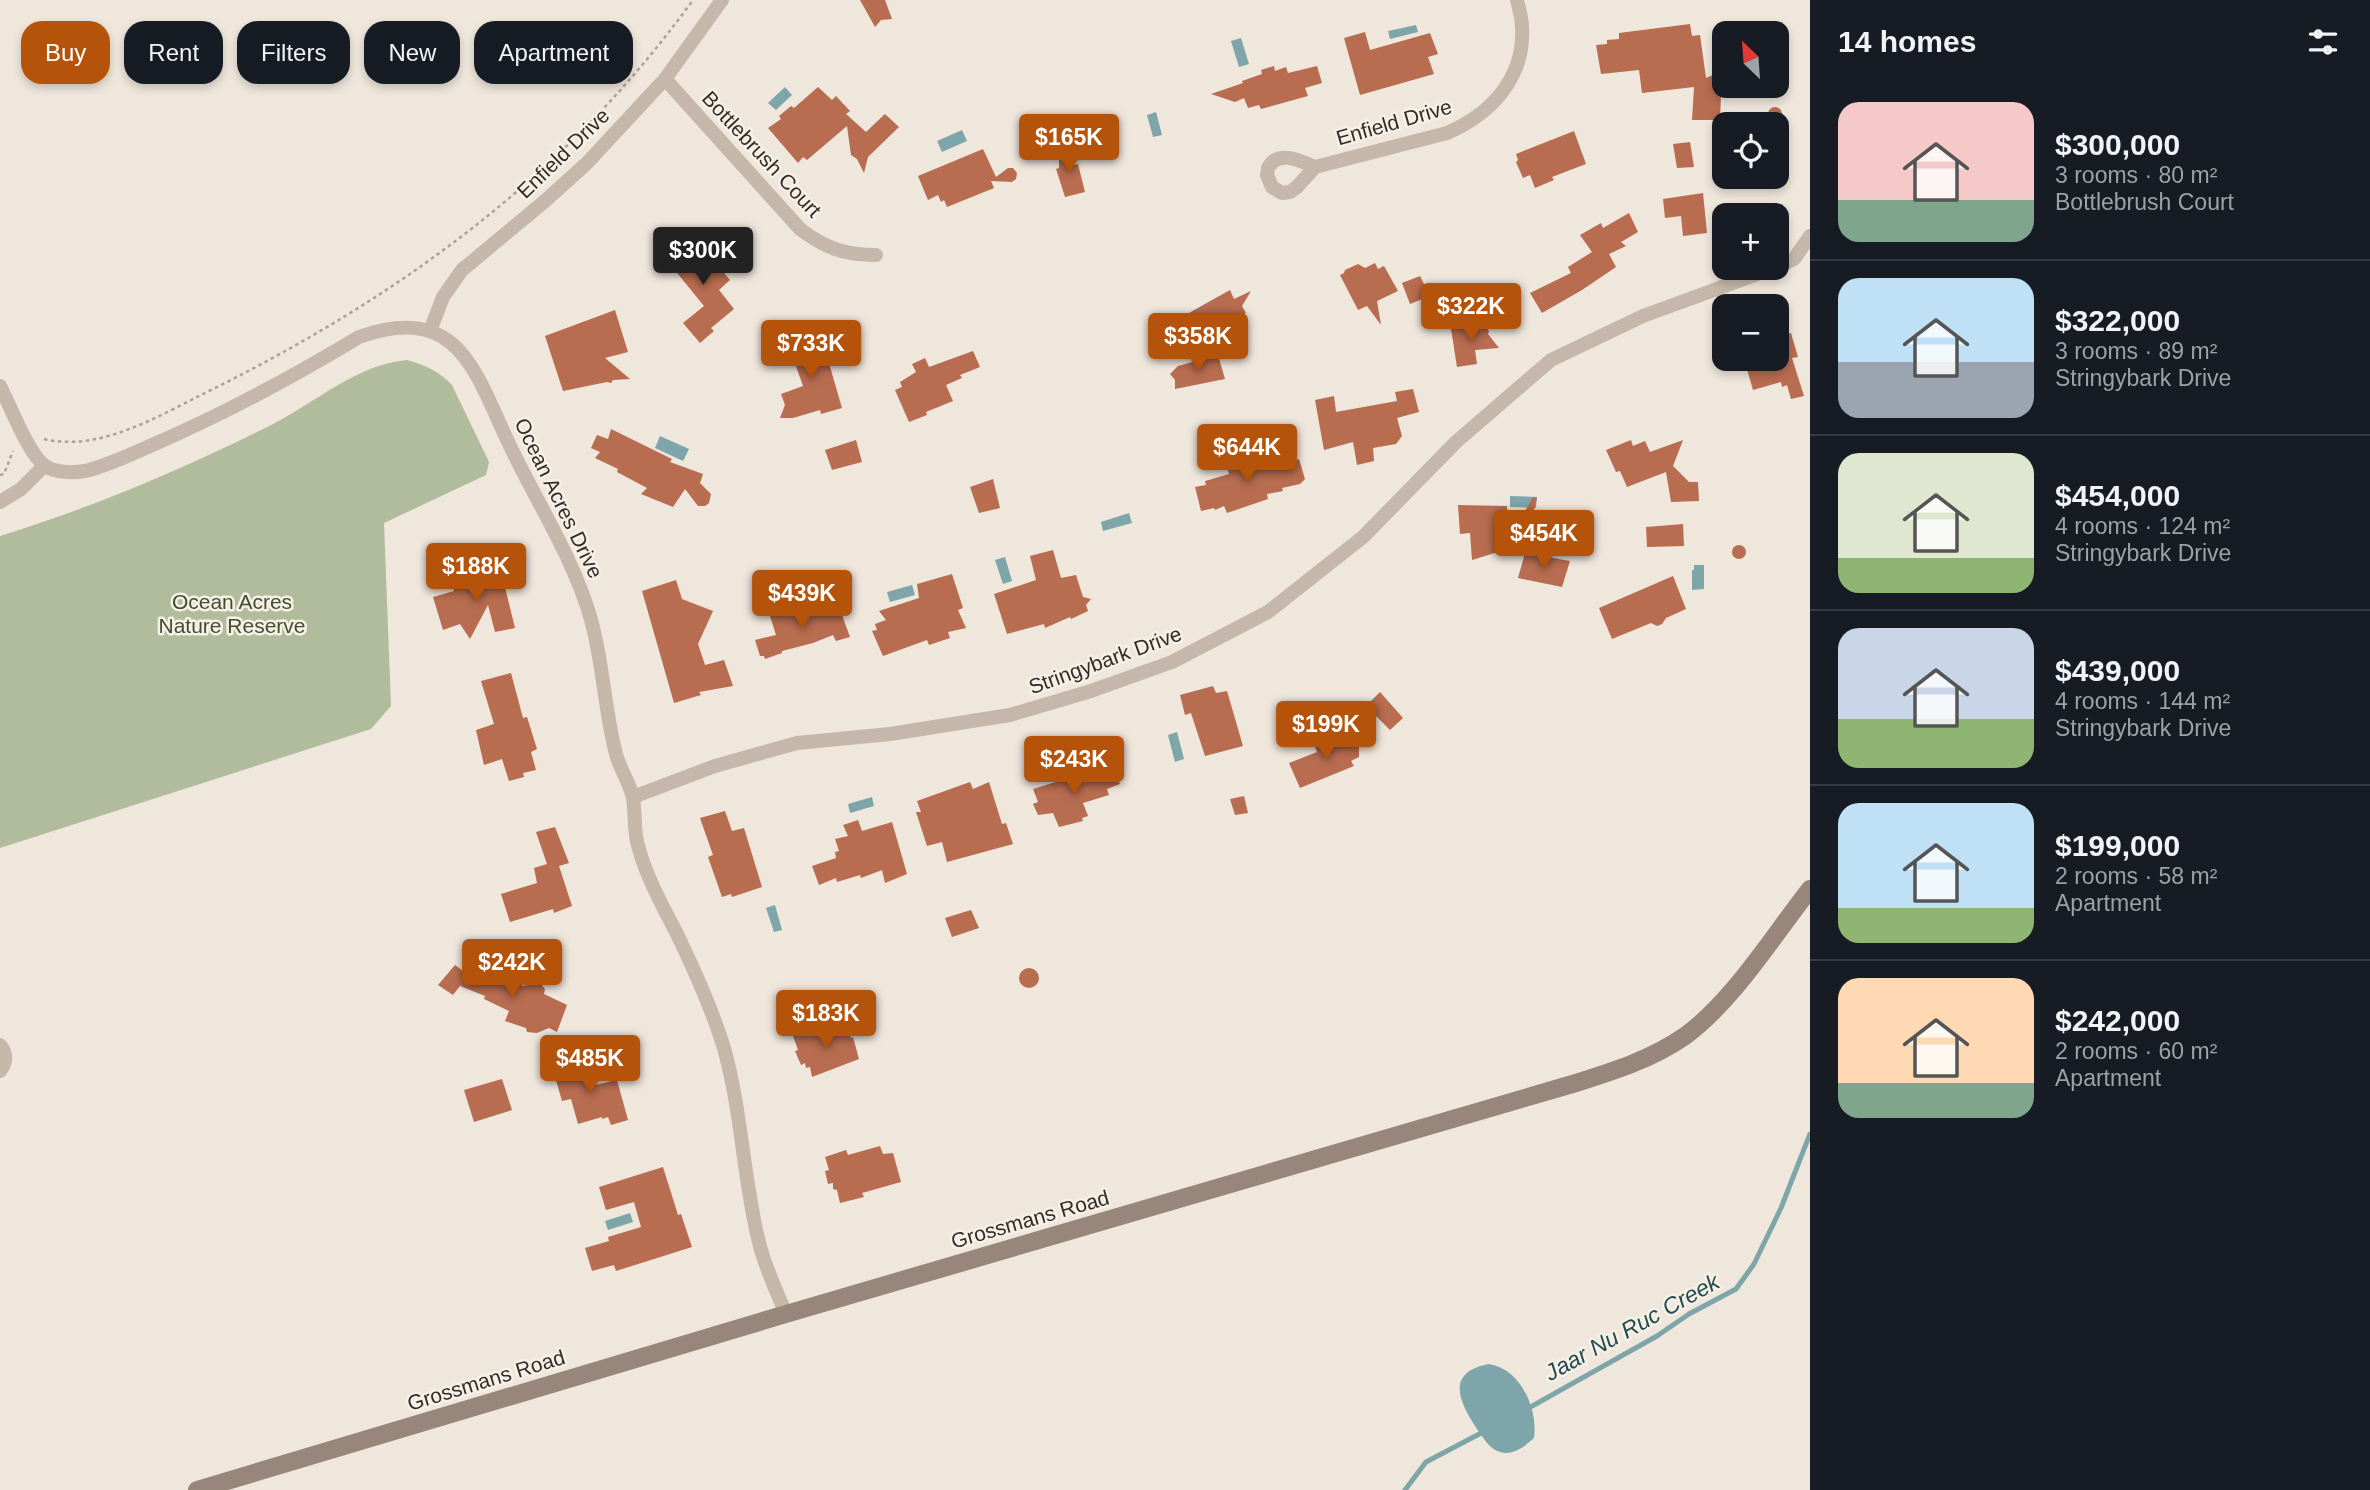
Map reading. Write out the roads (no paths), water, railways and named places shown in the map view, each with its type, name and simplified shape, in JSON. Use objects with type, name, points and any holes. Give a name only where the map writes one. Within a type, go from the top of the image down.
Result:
[{"type":"street","name":"Enfield Drive","points":[[430,331],[443,297],[462,270],[587,163],[665,79],[722,0]]},
{"type":"street","name":"Enfield Drive","points":[[1315,167],[1447,132],[1464,125],[1497,101],[1509,84],[1520,52],[1522,27],[1517,0]]},
{"type":"street","name":"Bottlebrush Court","points":[[665,79],[800,229],[811,238],[839,251],[852,255],[876,255]]},
{"type":"street","name":"Stringybark Drive","points":[[1789,261],[1794,259],[1810,236]]},
{"type":"street","name":"Stringybark Drive","points":[[633,797],[758,752],[797,743],[890,734],[1010,715],[1091,691],[1172,662],[1268,612],[1363,537],[1456,442],[1551,360],[1643,316],[1744,280]]},
{"type":"street","name":"Ocean Acres Drive","points":[[44,466],[65,472],[101,466],[186,431],[248,400],[359,337],[374,332],[402,327],[430,331],[441,335],[455,346],[478,376],[514,455],[580,584],[603,670],[615,752],[633,797],[634,829],[647,873],[682,946],[723,1046],[738,1115],[757,1235],[769,1274],[786,1314]]},
{"type":"street","points":[[0,386],[27,441],[44,466],[21,489],[0,502]]},
{"type":"street","name":"Grossmans Road","points":[[197,1490],[1626,1066],[1656,1053],[1707,1017],[1726,997],[1810,888]]},
{"type":"street","points":[[0,1045],[6,1059],[0,1071]]},
{"type":"water","points":[[1416,25],[1418,32],[1390,39],[1388,31]]},
{"type":"water","points":[[1241,38],[1249,64],[1239,67],[1231,41]]},
{"type":"water","points":[[785,87],[792,95],[776,110],[768,103]]},
{"type":"water","points":[[1156,112],[1162,135],[1153,137],[1147,115]]},
{"type":"water","points":[[962,130],[967,141],[942,152],[937,141]]},
{"type":"water","points":[[682,227],[689,235],[668,254],[660,246]]},
{"type":"water","points":[[660,436],[689,449],[683,461],[655,448]]},
{"type":"water","points":[[1510,496],[1537,497],[1536,508],[1510,507]]},
{"type":"water","points":[[1129,513],[1132,523],[1103,531],[1101,522]]},
{"type":"water","points":[[481,547],[483,555],[455,564],[452,555]]},
{"type":"water","points":[[1005,557],[1012,581],[1003,584],[995,560]]},
{"type":"water","points":[[1694,565],[1704,565],[1704,589],[1692,590]]},
{"type":"water","points":[[912,585],[915,595],[890,602],[887,592]]},
{"type":"water","points":[[1177,732],[1184,759],[1175,762],[1168,735]]},
{"type":"water","points":[[872,797],[874,806],[850,813],[848,804]]},
{"type":"water","points":[[775,905],[782,930],[774,932],[766,908]]},
{"type":"water","points":[[630,1213],[633,1222],[608,1230],[605,1221]]},
{"type":"water","points":[[1489,1364],[1500,1367],[1518,1382],[1530,1403],[1533,1415],[1534,1438],[1510,1453],[1496,1450],[1487,1442],[1461,1399],[1461,1381],[1466,1374]]},
{"type":"waterway","name":"Jaar Nu Ruc Creek","points":[[1525,1410],[1736,1289],[1754,1264],[1781,1208],[1810,1134]]},
{"type":"waterway","name":"Jaar Nu Ruc Creek","points":[[1405,1490],[1426,1462],[1485,1431]]},
{"type":"park label","name":"Ocean Acres Nature Reserve","points":[[232,613]]}]
